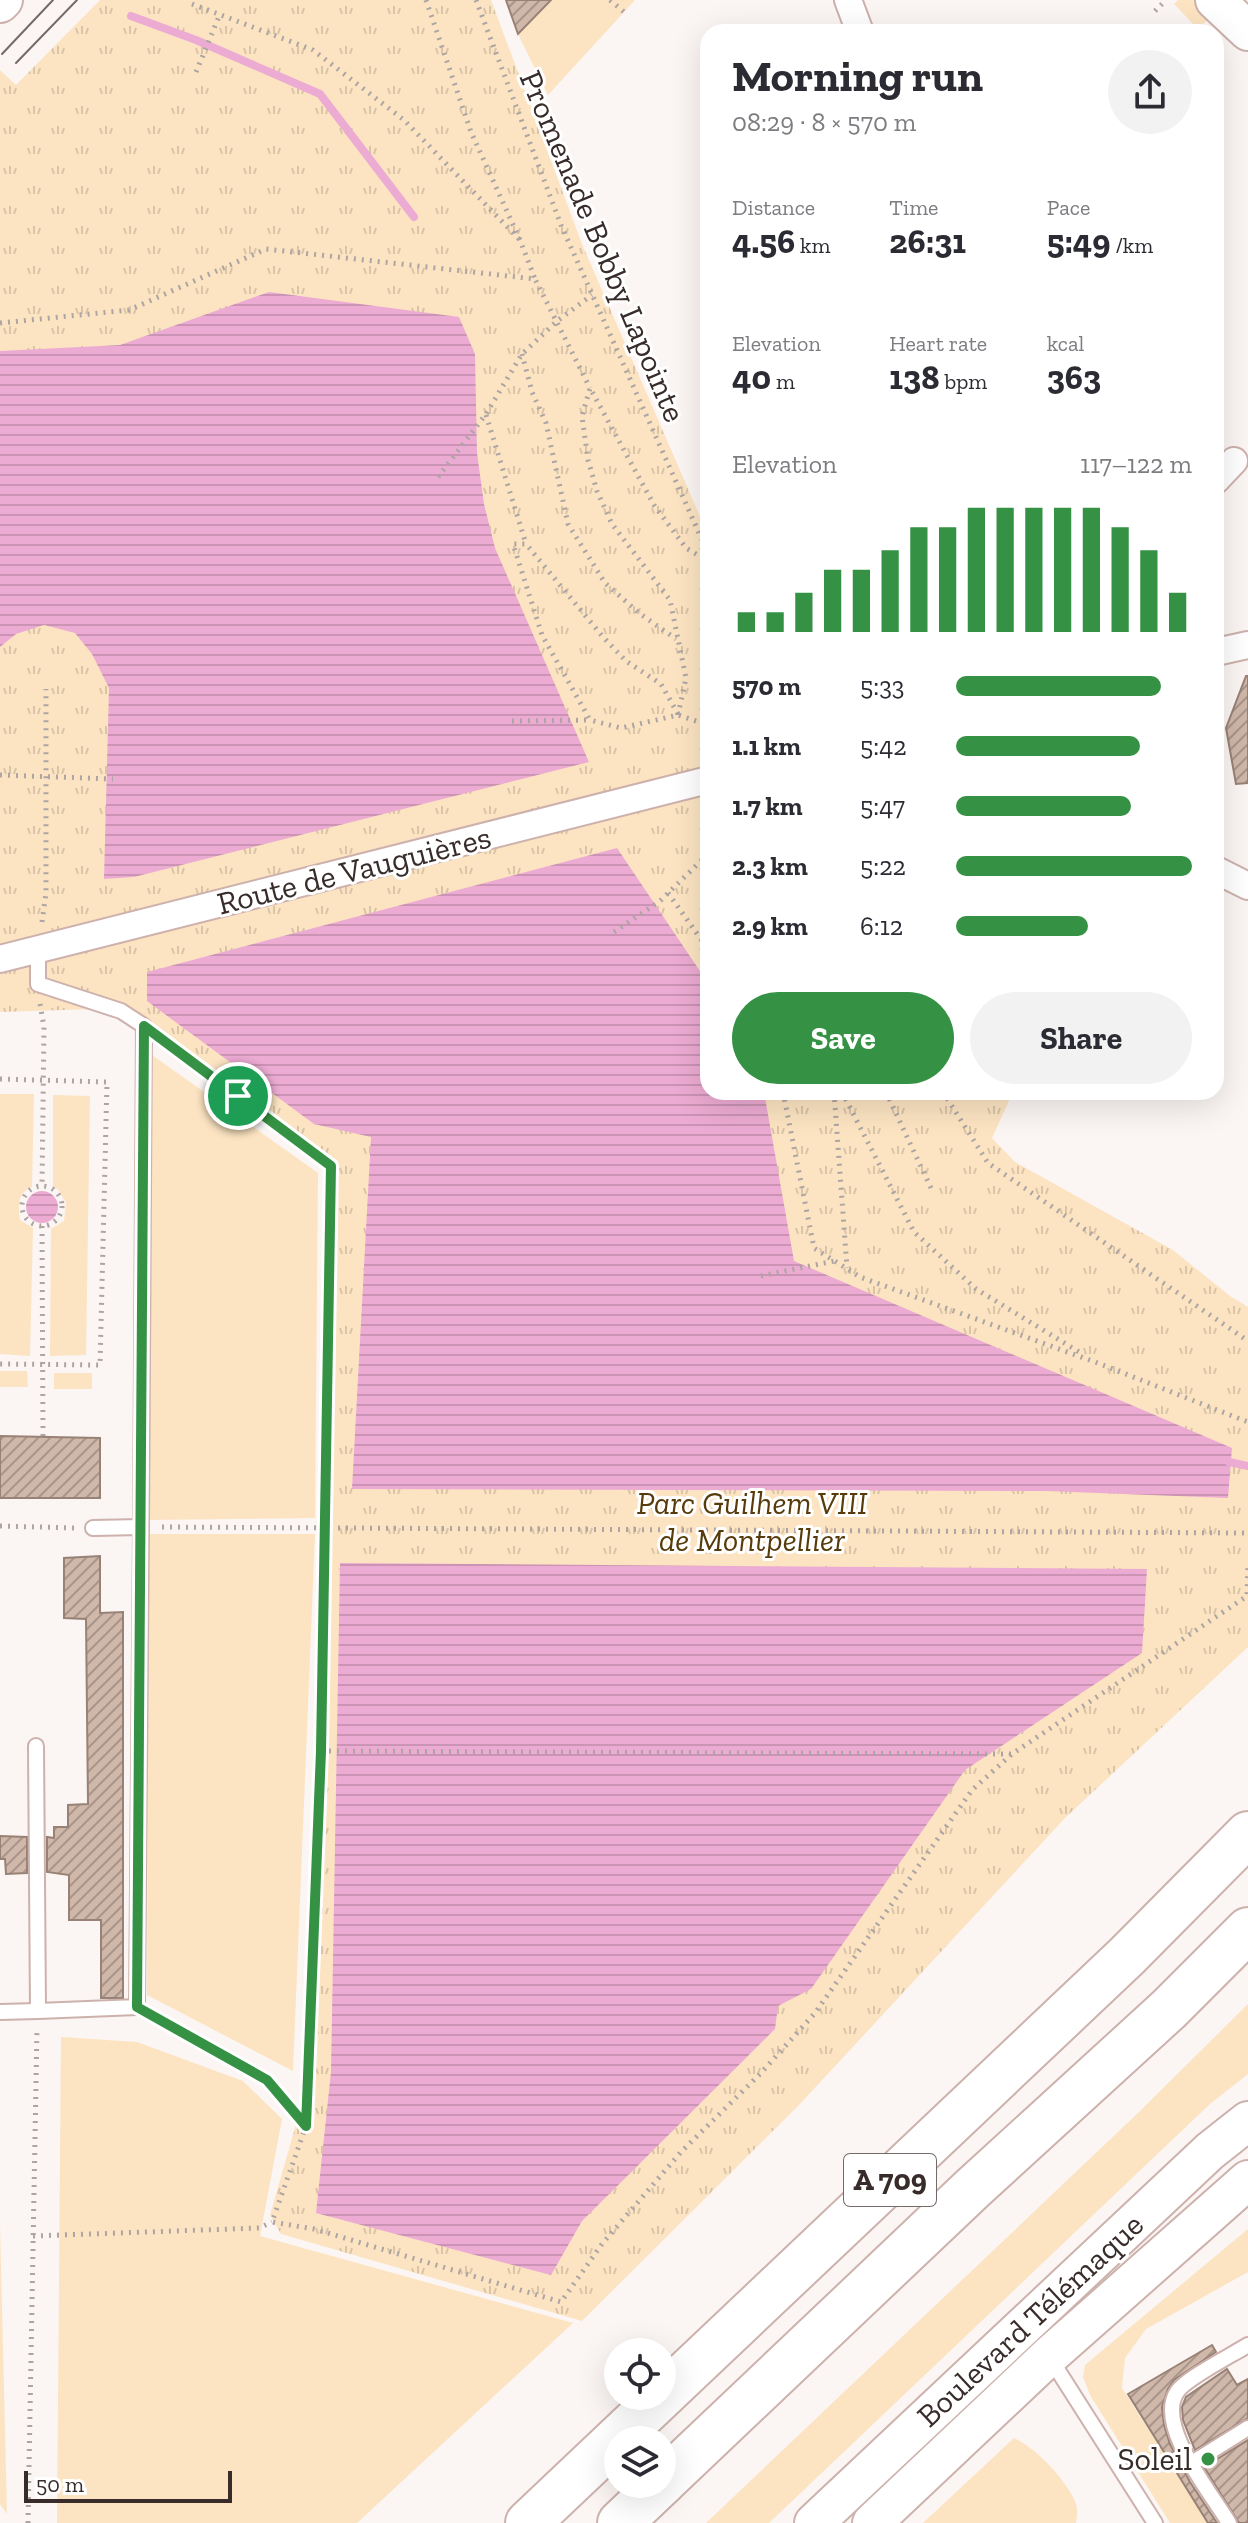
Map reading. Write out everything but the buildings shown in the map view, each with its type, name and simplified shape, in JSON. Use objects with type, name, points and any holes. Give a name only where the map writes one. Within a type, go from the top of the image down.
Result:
[{"type":"highway","name":"A 709","points":[[528,2523],[1127,1956],[1248,1834]]},
{"type":"highway","name":"A 709","points":[[676,2471],[973,2188],[1169,2009],[1248,1930]]},
{"type":"highway","name":"A 709","points":[[620,2523],[647,2498]]},
{"type":"main road","points":[[1215,0],[1248,31]]},
{"type":"main road","name":"Boulevard Télémaque","points":[[814,2523],[1210,2151],[1248,2121]]},
{"type":"main road","name":"Boulevard Télémaque","points":[[872,2523],[1049,2356],[1248,2180]]},
{"type":"street","points":[[848,0],[857,24]]},
{"type":"street","points":[[1224,650],[1248,645]]},
{"type":"street","name":"Route de Vauguières","points":[[0,959],[700,782]]},
{"type":"street","points":[[1224,874],[1248,886]]},
{"type":"lane","points":[[0,2012],[137,2007],[144,1026],[121,1011],[38,984],[38,950]]},
{"type":"lane","points":[[93,1528],[141,1527]]},
{"type":"lane","points":[[36,1746],[38,2011]]},
{"type":"lane","points":[[1229,2523],[1174,2433],[1170,2407],[1178,2390],[1248,2345]]},
{"type":"lane","points":[[1049,2356],[1155,2523]]},
{"type":"lane","points":[[1192,2463],[1248,2428]]},
{"type":"path","points":[[426,0],[471,132],[535,279],[654,505],[686,548],[700,556]]},
{"type":"path","name":"Promenade Bobby Lapointe","points":[[476,0],[561,225],[700,535]]},
{"type":"path","points":[[610,0],[624,12]]},
{"type":"path","points":[[1155,11],[1166,0]]},
{"type":"path","points":[[192,4],[313,50],[404,120],[520,240]]},
{"type":"path","points":[[196,72],[220,14]]},
{"type":"path","points":[[0,323],[129,310],[266,249],[535,279]]},
{"type":"path","points":[[438,477],[486,414],[522,354],[557,321],[592,295]]},
{"type":"path","points":[[522,354],[532,392],[546,423],[568,524],[605,583],[639,613],[677,639]]},
{"type":"path","points":[[590,388],[582,416],[588,460],[597,491],[612,524],[670,600],[686,678],[678,715]]},
{"type":"path","points":[[486,414],[526,544],[626,661],[661,684],[678,715]]},
{"type":"path","points":[[526,544],[513,544],[542,635],[590,720]]},
{"type":"path","points":[[38,950],[46,893],[46,689]]},
{"type":"path","points":[[512,721],[590,720],[621,728],[678,715],[700,722]]},
{"type":"path","points":[[0,775],[113,779]]},
{"type":"path","points":[[614,932],[668,893],[700,862]]},
{"type":"path","points":[[668,893],[700,938]]},
{"type":"path","points":[[38,984],[44,1027],[42,1186]]},
{"type":"path","points":[[144,1026],[331,1166],[321,1751],[306,2126],[272,2222]]},
{"type":"path","points":[[0,1079],[107,1082],[100,1365],[0,1364]]},
{"type":"path","points":[[785,1100],[814,1248],[860,1277],[1095,1362],[1248,1422]]},
{"type":"path","points":[[835,1100],[848,1269]]},
{"type":"path","points":[[846,1100],[914,1232],[976,1289],[1095,1362]]},
{"type":"path","points":[[890,1100],[931,1188]]},
{"type":"path","points":[[948,1100],[988,1163],[1248,1341]]},
{"type":"path","points":[[42,1186],[58,1194],[62,1206],[58,1218],[42,1226],[29,1221],[22,1210],[29,1191],[42,1186]]},
{"type":"path","points":[[42,1226],[43,1437]]},
{"type":"path","points":[[761,1276],[835,1261]]},
{"type":"path","points":[[0,1526],[93,1528]]},
{"type":"path","points":[[141,1527],[1248,1533]]},
{"type":"path","points":[[33,2236],[259,2228],[272,2222],[314,2229],[561,2302],[602,2244],[681,2152],[760,2074],[815,2013],[972,1790],[1012,1754],[1247,1596],[1248,1566]]},
{"type":"path","points":[[321,1751],[1012,1754]]},
{"type":"path","points":[[137,2007],[267,2080],[306,2126]]},
{"type":"path","points":[[28,2523],[38,2011]]},
{"type":"green space","name":"Parc Guilhem VIII de Montpellier","points":[[100,0],[491,0],[582,244],[700,517],[700,1100],[1009,1100],[992,1138],[1015,1162],[1173,1250],[1248,1307],[1248,1647],[1065,1818],[799,2105],[582,2321],[281,2234],[270,2215],[301,2107],[333,1161],[127,1008],[0,1012],[0,70],[16,85]]},
{"type":"green space","points":[[551,0],[635,0],[548,95],[518,34]]},
{"type":"green space","points":[[1178,0],[1199,0],[1214,14],[1203,24],[1193,24],[1174,4]]},
{"type":"green space","points":[[152,1055],[318,1173],[315,1518],[148,1520]]},
{"type":"green space","points":[[0,1094],[34,1094],[32,1187],[21,1196],[19,1205],[20,1220],[33,1228],[30,1356],[0,1354]]},
{"type":"green space","points":[[53,1095],[90,1096],[86,1355],[50,1356],[51,1229],[64,1221],[66,1203],[58,1189],[53,1188]]},
{"type":"green space","points":[[0,1371],[27,1371],[28,1387],[0,1387]]},
{"type":"green space","points":[[54,1373],[92,1373],[92,1389],[54,1389]]},
{"type":"green space","points":[[149,1534],[315,1534],[293,2071],[147,1995]]},
{"type":"green space","points":[[1248,2004],[1248,2074],[1210,2104],[769,2523],[706,2523],[1138,2113]]},
{"type":"green space","points":[[61,2037],[137,2042],[243,2081],[282,2119],[260,2236],[573,2323],[357,2523],[57,2523]]},
{"type":"green space","points":[[0,2224],[7,2514],[0,2504]]},
{"type":"green space","points":[[1248,2229],[1248,2272],[1146,2329],[1125,2358],[1122,2388],[1208,2523],[1170,2523],[1090,2395],[1083,2377],[1085,2365]]},
{"type":"green space","points":[[1014,2438],[1041,2457],[1066,2485],[1077,2506],[1076,2523],[923,2523]]},
{"type":"shaded area","points":[[269,292],[459,317],[475,354],[477,453],[484,504],[495,548],[589,762],[134,877],[104,879],[109,688],[92,654],[75,633],[44,625],[16,634],[0,647],[0,351],[120,345]]},
{"type":"shaded area","points":[[617,848],[700,971],[700,1100],[765,1100],[794,1261],[1232,1448],[1228,1498],[1046,1491],[352,1489],[371,1137],[314,1124],[147,1001],[147,972]]},
{"type":"shaded area","points":[[42,1191],[53,1196],[58,1207],[53,1218],[42,1223],[31,1218],[26,1207],[31,1196]]},
{"type":"shaded area","points":[[340,1563],[1147,1569],[1142,1653],[965,1770],[811,1989],[778,2006],[775,2029],[582,2221],[551,2275],[316,2213],[331,2072]]},
{"type":"waterway","points":[[131,16],[196,40],[320,94],[414,217]]},
{"type":"waterway","points":[[1229,1462],[1248,1466]]},
{"type":"tram line","points":[[2,54],[53,0]]},
{"type":"tram line","points":[[16,63],[77,0]]},
{"type":"place","name":"Soleil","points":[[1208,2459]]},
{"type":"route","points":[[144,1026],[238,1096],[331,1166],[321,1751],[306,2126],[267,2080],[137,2007],[144,1026]]}]
